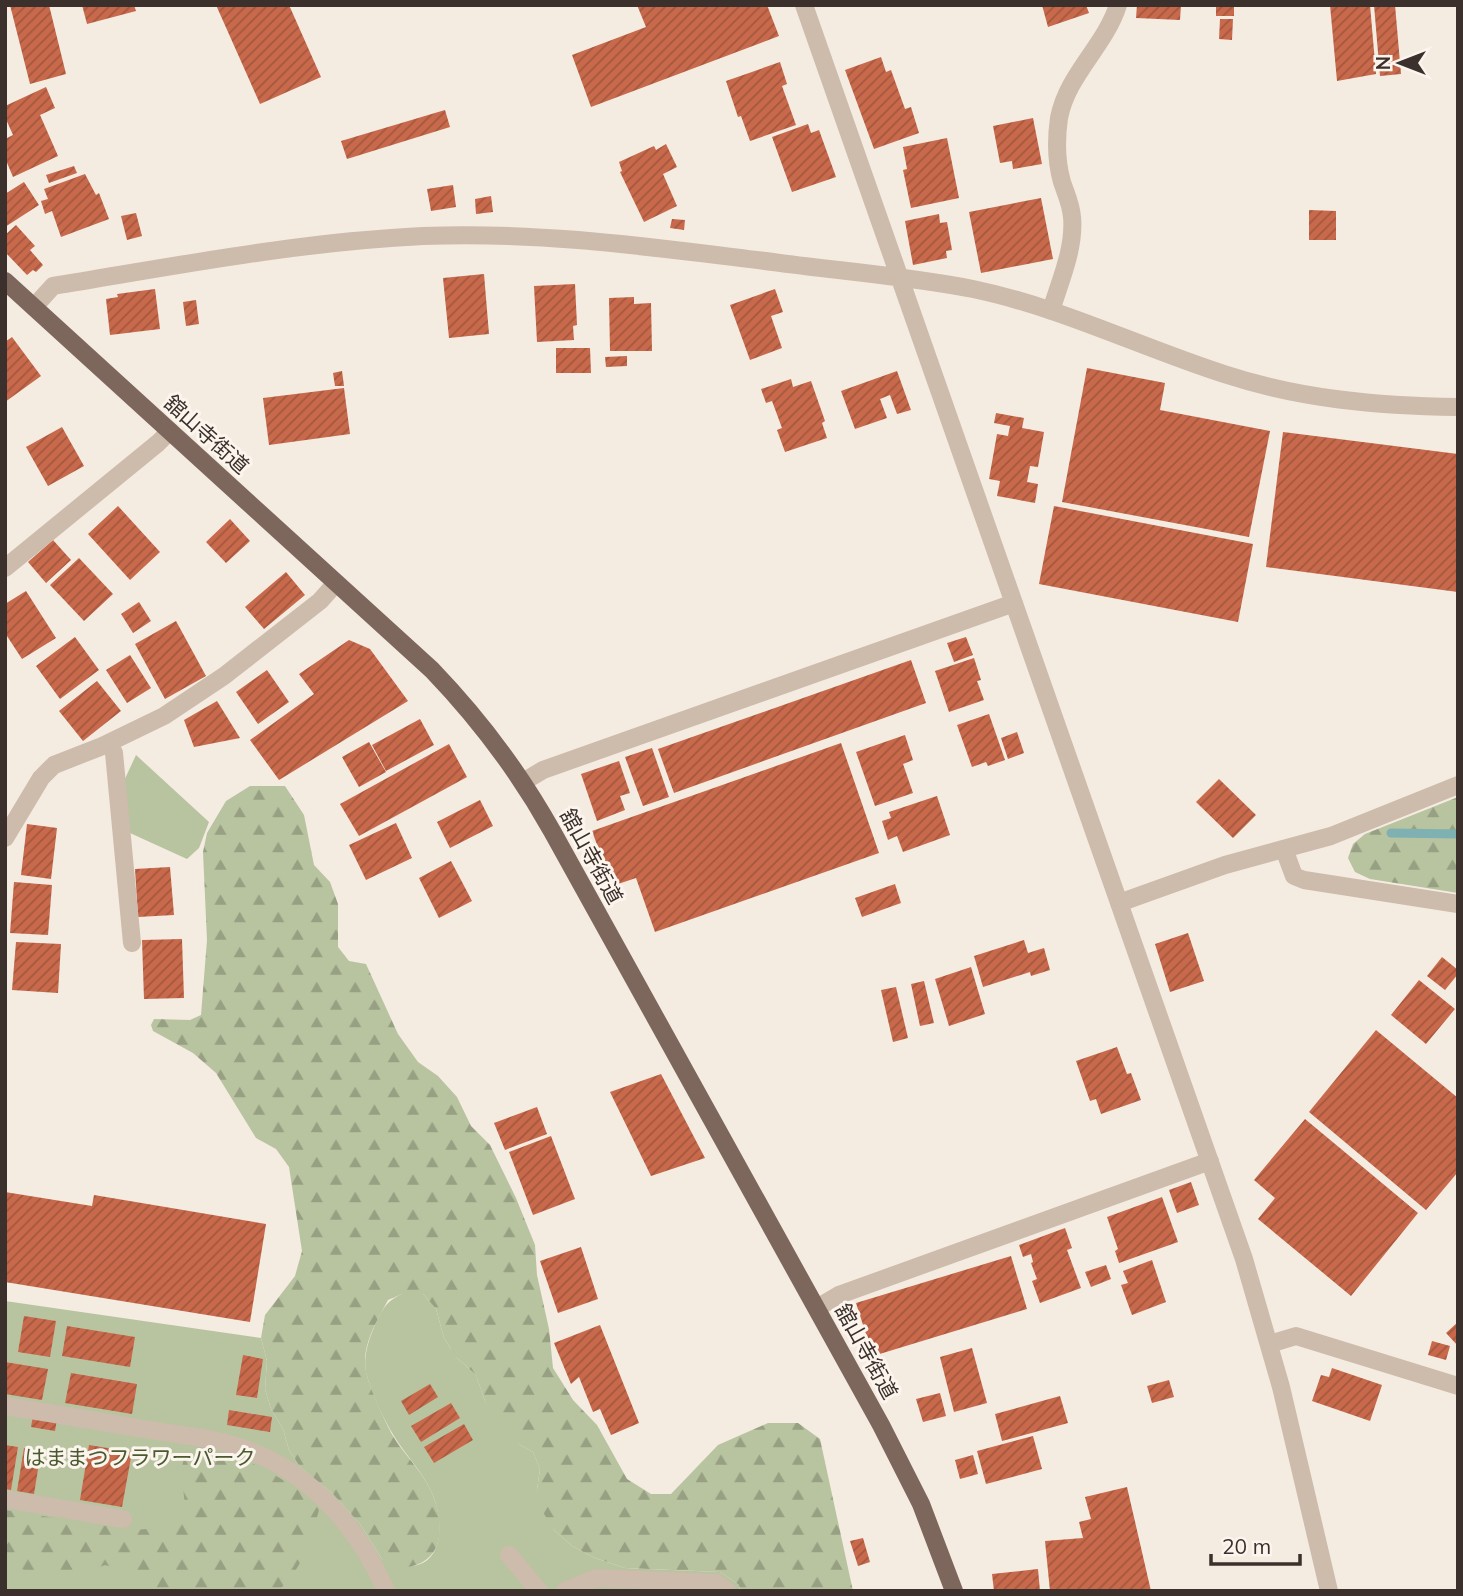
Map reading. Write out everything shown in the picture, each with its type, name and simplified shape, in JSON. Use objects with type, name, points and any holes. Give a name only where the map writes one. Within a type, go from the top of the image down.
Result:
[{"type":"main road","name":"舘山寺街道","points":[[5,281],[432,670],[460,699],[523,782],[902,1464],[930,1526],[954,1591]]},
{"type":"street","points":[[804,5],[1244,1259],[1270,1344],[1329,1591]]},
{"type":"street","points":[[1051,311],[1071,241],[1072,220],[1058,158],[1060,114],[1078,74],[1111,22],[1118,5]]},
{"type":"street","points":[[34,307],[53,286],[306,246],[425,236],[496,235],[602,241],[969,288],[1051,311],[1224,374],[1269,387],[1361,403],[1458,407]]},
{"type":"street","points":[[5,568],[170,431]]},
{"type":"street","points":[[5,838],[30,793],[54,765],[109,743],[164,716],[225,676],[320,601],[336,583]]},
{"type":"street","points":[[523,782],[542,770],[1014,603]]},
{"type":"street","points":[[109,743],[114,754],[132,943]]},
{"type":"street","points":[[1119,903],[1225,865],[1331,836],[1458,785]]},
{"type":"street","points":[[1284,849],[1294,876],[1304,880],[1458,904]]},
{"type":"street","points":[[817,1308],[839,1295],[1210,1161]]},
{"type":"street","points":[[1270,1344],[1296,1336],[1458,1386]]},
{"type":"street","points":[[5,1406],[223,1442],[260,1455],[295,1475],[326,1500],[353,1529],[374,1563],[386,1591]]},
{"type":"street","points":[[5,1499],[123,1519]]},
{"type":"street","points":[[509,1555],[539,1591]]},
{"type":"street","points":[[565,1591],[596,1578],[717,1583],[727,1591]]},
{"type":"green space","points":[[136,755],[209,822],[199,848],[187,859],[130,833],[123,783]]},
{"type":"green space","points":[[250,786],[285,786],[304,815],[314,865],[330,882],[338,904],[338,947],[349,961],[366,964],[398,1034],[418,1062],[438,1076],[457,1097],[471,1126],[490,1145],[535,1245],[537,1275],[549,1329],[553,1368],[573,1400],[597,1425],[627,1479],[651,1494],[671,1494],[718,1445],[768,1423],[798,1423],[820,1439],[853,1591],[740,1591],[739,1585],[720,1572],[625,1568],[595,1558],[572,1546],[554,1530],[541,1509],[537,1489],[540,1469],[533,1452],[499,1427],[485,1401],[476,1375],[456,1357],[444,1338],[436,1309],[423,1294],[402,1294],[388,1300],[371,1334],[365,1362],[370,1386],[390,1430],[434,1497],[440,1526],[433,1552],[420,1563],[397,1569],[382,1559],[360,1524],[332,1493],[300,1467],[289,1450],[283,1429],[271,1409],[265,1389],[267,1361],[261,1338],[265,1315],[295,1276],[302,1251],[289,1167],[276,1149],[256,1138],[216,1073],[193,1053],[153,1031],[151,1025],[154,1019],[190,1020],[201,1015],[207,940],[203,852],[207,833],[226,801]]},
{"type":"green space","points":[[1458,797],[1458,893],[1370,879],[1355,872],[1348,858],[1353,844],[1365,834]]},
{"type":"green space","name":"はままつフラワーパーク","points":[[402,1294],[423,1294],[436,1309],[444,1338],[456,1357],[476,1375],[485,1401],[520,1445],[533,1452],[540,1469],[537,1489],[554,1530],[572,1546],[595,1558],[625,1568],[720,1572],[739,1585],[740,1591],[5,1591],[5,1301],[261,1338],[267,1361],[265,1389],[271,1409],[283,1429],[289,1450],[300,1467],[332,1493],[360,1524],[382,1559],[413,1566],[432,1555],[437,1545],[437,1510],[426,1482],[398,1443],[382,1413],[365,1366],[369,1342],[380,1315],[388,1303]]},
{"type":"green space","points":[[202,1446],[264,1469],[320,1506],[310,1541],[300,1563],[278,1591],[131,1591],[132,1587],[122,1570],[105,1565],[81,1572],[55,1574],[29,1571],[5,1563],[5,1510],[131,1530],[165,1528],[186,1514],[181,1470],[185,1455]]},
{"type":"building","points":[[10,5],[49,5],[66,74],[30,84]]},
{"type":"building","points":[[82,5],[134,5],[136,11],[87,24]]},
{"type":"building","points":[[216,5],[289,5],[321,77],[260,104]]},
{"type":"building","points":[[637,5],[767,5],[779,36],[591,107],[572,55],[646,27]]},
{"type":"building","points":[[1042,5],[1086,5],[1089,13],[1048,27]]},
{"type":"building","points":[[1137,5],[1181,5],[1180,20],[1136,18]]},
{"type":"building","points":[[1216,5],[1234,5],[1234,16],[1216,16]]},
{"type":"building","points":[[1330,5],[1370,5],[1376,74],[1337,81]]},
{"type":"building","points":[[1374,5],[1395,5],[1401,74],[1380,76]]},
{"type":"building","points":[[1220,19],[1233,19],[1232,40],[1219,39]]},
{"type":"building","points":[[881,57],[886,72],[891,70],[905,109],[911,107],[919,133],[874,149],[845,70]]},
{"type":"building","points":[[780,62],[787,84],[782,86],[796,125],[750,141],[741,116],[738,117],[726,81]]},
{"type":"building","points":[[46,87],[55,108],[40,115],[58,156],[13,177],[5,158],[5,139],[13,135],[5,117],[5,106]]},
{"type":"building","points":[[445,110],[450,127],[347,159],[341,141]]},
{"type":"building","points":[[1033,118],[1042,164],[1013,169],[1012,161],[1000,163],[993,126]]},
{"type":"building","points":[[808,124],[811,133],[819,130],[836,177],[792,192],[772,137]]},
{"type":"building","points":[[947,138],[959,198],[911,208],[903,170],[907,169],[903,147]]},
{"type":"building","points":[[666,144],[677,167],[663,174],[677,206],[644,222],[620,172],[619,162],[654,146],[656,150]]},
{"type":"building","points":[[74,166],[77,173],[49,183],[46,175]]},
{"type":"building","points":[[85,174],[96,195],[99,193],[109,219],[61,237],[52,211],[45,214],[41,201],[48,199],[44,189]]},
{"type":"building","points":[[24,182],[39,205],[5,227],[5,194]]},
{"type":"building","points":[[453,185],[456,207],[431,211],[427,189]]},
{"type":"building","points":[[491,196],[493,212],[476,214],[475,199]]},
{"type":"building","points":[[1041,198],[1053,259],[981,273],[969,212]]},
{"type":"building","points":[[1309,210],[1336,211],[1336,240],[1309,240]]},
{"type":"building","points":[[136,213],[142,236],[127,240],[121,216]]},
{"type":"building","points":[[939,214],[940,223],[947,222],[952,250],[946,251],[947,258],[913,265],[905,221]]},
{"type":"building","points":[[672,219],[685,220],[684,230],[670,228]]},
{"type":"building","points":[[16,225],[35,246],[30,250],[43,265],[36,272],[33,270],[27,275],[5,252],[5,235]]},
{"type":"building","points":[[484,274],[489,334],[449,338],[443,278]]},
{"type":"building","points":[[575,284],[577,325],[573,326],[574,340],[537,342],[534,286]]},
{"type":"building","points":[[155,289],[160,329],[110,335],[106,299],[118,297],[117,294]]},
{"type":"building","points":[[775,289],[783,312],[771,316],[782,348],[750,360],[730,305]]},
{"type":"building","points":[[634,297],[634,304],[651,303],[652,351],[610,351],[609,298]]},
{"type":"building","points":[[196,300],[199,324],[186,326],[183,302]]},
{"type":"building","points":[[12,337],[41,376],[5,402],[5,342]]},
{"type":"building","points":[[556,348],[590,348],[591,373],[556,373]]},
{"type":"building","points":[[627,356],[627,366],[606,367],[605,357]]},
{"type":"building","points":[[1087,368],[1165,383],[1160,410],[1270,431],[1249,537],[1062,502]]},
{"type":"building","points":[[342,371],[344,386],[335,386],[333,373]]},
{"type":"building","points":[[897,371],[911,410],[897,414],[890,395],[880,399],[887,418],[855,429],[841,391]]},
{"type":"building","points":[[791,379],[793,387],[811,381],[825,421],[822,423],[827,438],[785,452],[777,430],[782,428],[772,401],[766,403],[761,389]]},
{"type":"building","points":[[344,388],[350,434],[269,445],[263,398]]},
{"type":"building","points":[[996,413],[1024,418],[1022,428],[1044,432],[1038,467],[1030,466],[1027,482],[1038,484],[1035,503],[997,496],[1000,481],[989,479],[997,434],[1008,436],[1010,426],[994,423]]},
{"type":"building","points":[[62,427],[84,466],[48,486],[26,447]]},
{"type":"building","points":[[1283,432],[1458,454],[1458,592],[1266,567]]},
{"type":"building","points":[[118,506],[160,552],[130,580],[88,534]]},
{"type":"building","points":[[1054,506],[1253,544],[1238,622],[1039,584]]},
{"type":"building","points":[[230,519],[250,541],[226,563],[206,542]]},
{"type":"building","points":[[53,540],[71,560],[46,583],[28,562]]},
{"type":"building","points":[[79,558],[113,594],[84,621],[50,585]]},
{"type":"building","points":[[286,572],[305,595],[264,629],[245,607]]},
{"type":"building","points":[[26,591],[56,638],[22,659],[5,633],[5,604]]},
{"type":"building","points":[[139,602],[151,621],[133,633],[121,614]]},
{"type":"building","points":[[176,621],[206,676],[165,699],[135,644]]},
{"type":"building","points":[[75,637],[99,670],[60,699],[36,666]]},
{"type":"building","points":[[966,637],[973,655],[954,662],[947,643]]},
{"type":"building","points":[[349,640],[370,649],[408,701],[279,780],[250,740],[314,694],[299,674]]},
{"type":"building","points":[[130,655],[151,688],[127,703],[106,670]]},
{"type":"building","points":[[974,658],[981,680],[977,681],[984,700],[949,712],[935,671]]},
{"type":"building","points":[[911,660],[926,703],[674,793],[658,749]]},
{"type":"building","points":[[267,670],[289,702],[258,724],[236,692]]},
{"type":"building","points":[[97,681],[121,711],[83,741],[59,711]]},
{"type":"building","points":[[217,701],[240,738],[194,747],[184,720]]},
{"type":"building","points":[[989,714],[1005,760],[988,766],[986,762],[972,767],[957,725]]},
{"type":"building","points":[[420,719],[434,745],[386,771],[372,745]]},
{"type":"building","points":[[1017,732],[1024,753],[1008,759],[1001,738]]},
{"type":"building","points":[[905,735],[913,760],[903,764],[913,793],[875,806],[856,752]]},
{"type":"building","points":[[369,742],[386,772],[359,787],[342,757]]},
{"type":"building","points":[[841,743],[879,853],[655,932],[636,878],[612,886],[592,831]]},
{"type":"building","points":[[449,744],[467,777],[359,836],[340,804]]},
{"type":"building","points":[[652,748],[669,797],[643,806],[625,757]]},
{"type":"building","points":[[619,761],[630,793],[620,796],[625,810],[597,821],[581,774]]},
{"type":"building","points":[[1219,779],[1256,815],[1233,838],[1196,802]]},
{"type":"building","points":[[937,796],[950,835],[903,852],[897,836],[888,840],[882,821],[891,818],[889,812]]},
{"type":"building","points":[[480,800],[493,826],[450,848],[437,822]]},
{"type":"building","points":[[396,823],[412,858],[366,880],[349,845]]},
{"type":"building","points":[[27,824],[57,828],[51,879],[21,875]]},
{"type":"building","points":[[451,861],[472,901],[439,918],[419,878]]},
{"type":"building","points":[[170,867],[174,915],[138,917],[135,869]]},
{"type":"building","points":[[14,882],[52,885],[48,935],[10,933]]},
{"type":"building","points":[[895,884],[901,903],[862,917],[855,898]]},
{"type":"building","points":[[1188,933],[1204,981],[1170,992],[1155,944]]},
{"type":"building","points":[[182,939],[184,998],[144,999],[142,940]]},
{"type":"building","points":[[1024,940],[1028,953],[1044,948],[1050,970],[1031,976],[1030,972],[983,987],[974,956]]},
{"type":"building","points":[[16,942],[61,944],[58,993],[12,990]]},
{"type":"building","points":[[1442,957],[1458,970],[1458,974],[1445,990],[1427,976]]},
{"type":"building","points":[[971,967],[985,1014],[949,1026],[935,979]]},
{"type":"building","points":[[1419,980],[1455,1009],[1426,1044],[1391,1015]]},
{"type":"building","points":[[924,981],[934,1023],[920,1026],[911,984]]},
{"type":"building","points":[[896,987],[908,1038],[893,1042],[881,990]]},
{"type":"building","points":[[1376,1030],[1458,1098],[1458,1172],[1426,1210],[1309,1112]]},
{"type":"building","points":[[1117,1047],[1141,1100],[1101,1114],[1096,1099],[1090,1101],[1076,1061]]},
{"type":"building","points":[[661,1074],[705,1158],[651,1176],[610,1092]]},
{"type":"building","points":[[537,1107],[547,1134],[505,1150],[494,1123]]},
{"type":"building","points":[[1305,1119],[1418,1213],[1351,1296],[1258,1219],[1275,1198],[1254,1180]]},
{"type":"building","points":[[551,1136],[575,1199],[533,1215],[509,1152]]},
{"type":"building","points":[[1191,1182],[1199,1205],[1177,1213],[1169,1190]]},
{"type":"building","points":[[5,1192],[92,1206],[94,1195],[266,1224],[250,1322],[5,1282]]},
{"type":"building","points":[[1162,1197],[1178,1242],[1119,1263],[1115,1251],[1118,1249],[1107,1217]]},
{"type":"building","points":[[1065,1228],[1072,1248],[1067,1250],[1081,1288],[1040,1303],[1032,1281],[1037,1279],[1031,1263],[1031,1254],[1023,1257],[1019,1245]]},
{"type":"building","points":[[581,1247],[598,1299],[558,1313],[540,1261]]},
{"type":"building","points":[[1011,1256],[1027,1309],[873,1356],[856,1303]]},
{"type":"building","points":[[1152,1260],[1166,1302],[1132,1315],[1121,1285],[1128,1283],[1123,1271]]},
{"type":"building","points":[[1106,1265],[1111,1279],[1091,1287],[1085,1272]]},
{"type":"building","points":[[24,1316],[56,1321],[50,1357],[18,1352]]},
{"type":"building","points":[[1458,1322],[1458,1346],[1446,1333]]},
{"type":"building","points":[[600,1325],[639,1423],[611,1435],[600,1409],[593,1412],[579,1377],[571,1384],[554,1343]]},
{"type":"building","points":[[67,1326],[135,1337],[130,1367],[62,1356]]},
{"type":"building","points":[[1432,1341],[1450,1346],[1446,1360],[1428,1355]]},
{"type":"building","points":[[972,1348],[987,1403],[954,1412],[940,1357]]},
{"type":"building","points":[[243,1355],[263,1359],[257,1398],[236,1395]]},
{"type":"building","points":[[5,1362],[48,1369],[42,1400],[5,1394]]},
{"type":"building","points":[[1332,1368],[1382,1385],[1370,1421],[1312,1401],[1321,1375],[1329,1377]]},
{"type":"building","points":[[71,1373],[137,1384],[132,1414],[65,1403]]},
{"type":"building","points":[[1169,1380],[1174,1397],[1152,1403],[1147,1386]]},
{"type":"building","points":[[430,1384],[438,1397],[409,1415],[401,1401]]},
{"type":"building","points":[[940,1393],[946,1416],[923,1422],[916,1399]]},
{"type":"building","points":[[1060,1396],[1068,1423],[1002,1441],[995,1414]]},
{"type":"building","points":[[451,1403],[460,1418],[421,1442],[411,1426]]},
{"type":"building","points":[[229,1410],[272,1417],[270,1432],[227,1425]]},
{"type":"building","points":[[33,1415],[57,1419],[55,1431],[31,1427]]},
{"type":"building","points":[[464,1424],[473,1440],[434,1463],[424,1447]]},
{"type":"building","points":[[1033,1436],[1042,1469],[986,1484],[977,1451]]},
{"type":"building","points":[[5,1445],[18,1447],[11,1490],[5,1489]]},
{"type":"building","points":[[89,1445],[132,1452],[122,1507],[80,1500]]},
{"type":"building","points":[[24,1448],[41,1451],[34,1494],[17,1491]]},
{"type":"building","points":[[973,1455],[978,1474],[960,1479],[955,1460]]},
{"type":"building","points":[[1127,1487],[1151,1591],[1050,1591],[1045,1541],[1083,1538],[1079,1522],[1091,1519],[1085,1497]]},
{"type":"building","points":[[863,1538],[870,1562],[858,1566],[850,1541]]},
{"type":"building","points":[[1038,1569],[1040,1591],[994,1591],[992,1574]]},
{"type":"waterway","points":[[1391,833],[1458,834]]}]
